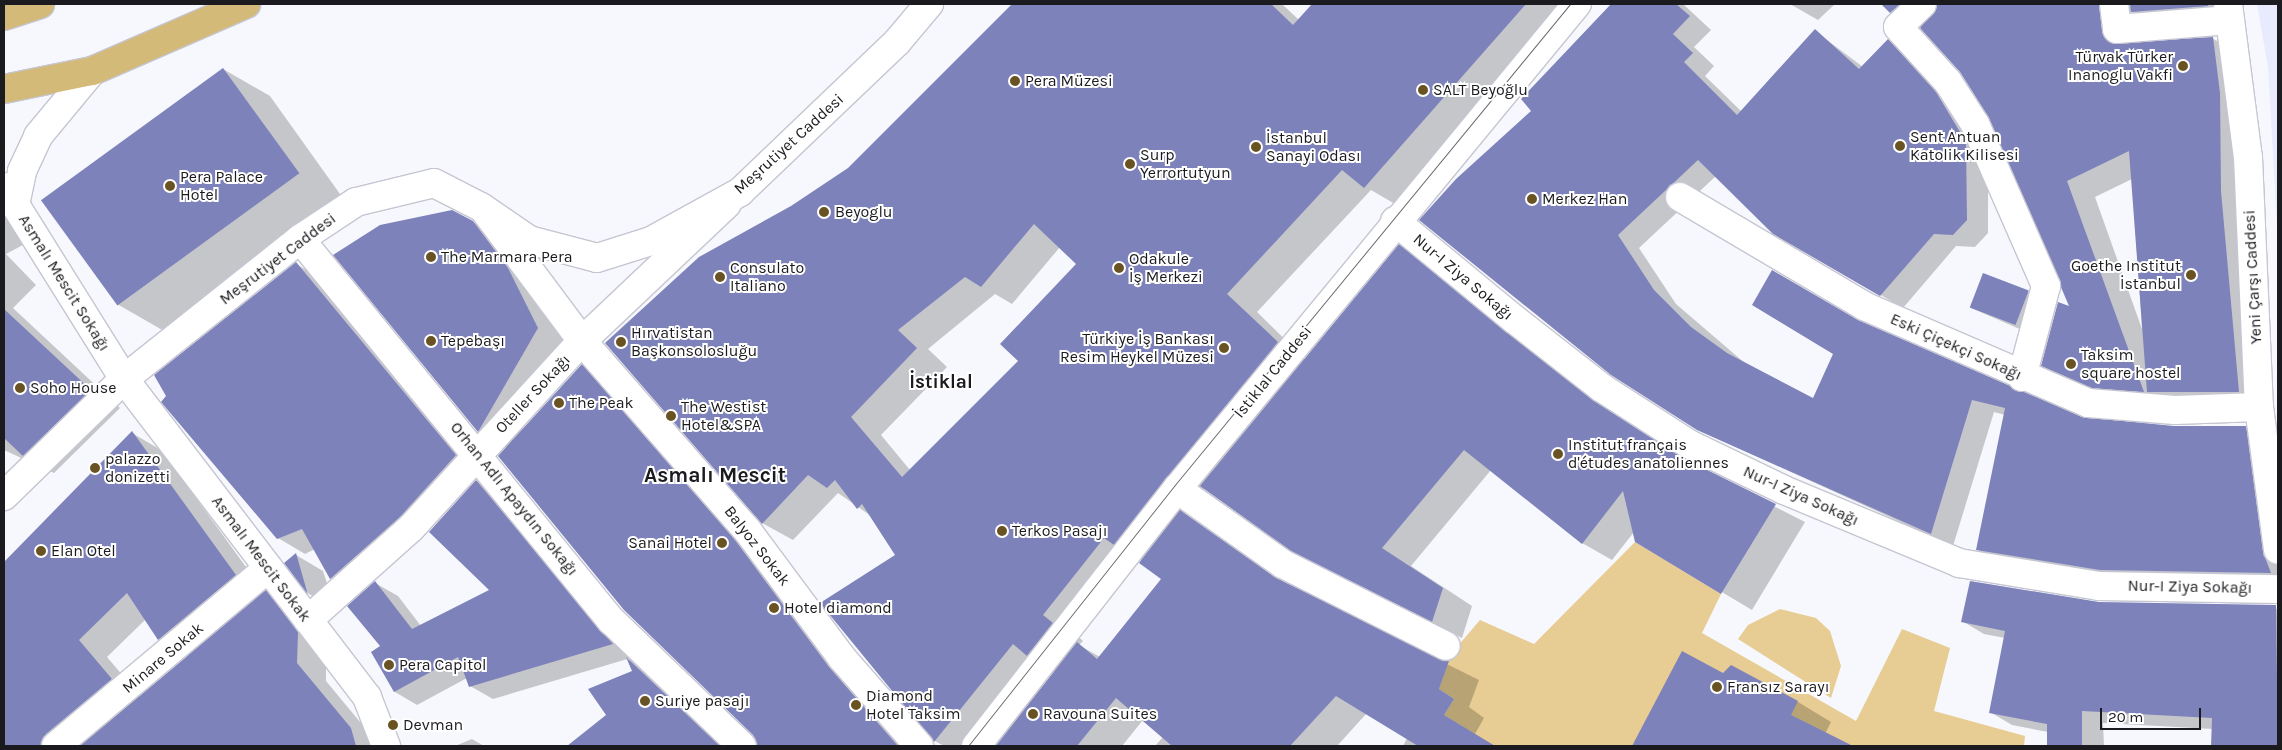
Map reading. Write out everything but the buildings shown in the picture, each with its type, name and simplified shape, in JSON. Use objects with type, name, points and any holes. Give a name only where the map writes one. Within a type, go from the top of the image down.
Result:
[{"type":"main road","points":[[4,16],[40,4]]},
{"type":"main road","points":[[4,90],[92,71],[246,4]]},
{"type":"street","name":"Meşrutiyet Caddesi","points":[[4,496],[124,379],[300,239],[356,202],[434,183],[482,207],[529,240],[597,258],[652,241],[740,192],[897,42],[929,4]]},
{"type":"street","name":"İstiklal Caddesi","points":[[976,746],[1177,489],[1395,221],[1578,4]]},
{"type":"street","points":[[1922,4],[1898,27],[1948,82],[1975,124],[2046,286],[2022,377]]},
{"type":"street","points":[[2114,4],[2117,30],[2229,12]]},
{"type":"street","name":"Yeni Çarşı Caddesi","points":[[2229,12],[2248,157],[2259,407],[2278,550]]},
{"type":"street","points":[[10,196],[38,136],[92,71]]},
{"type":"street","name":"Oteller Sokağı","points":[[308,620],[412,528],[478,453],[582,341],[740,192]]},
{"type":"street","name":"Asmalı Mescit Sokağı","points":[[10,196],[124,379]]},
{"type":"street","name":"Eski Çiçekçi Sokağı","points":[[1680,197],[1864,306],[2022,377],[2088,403],[2175,410],[2259,407]]},
{"type":"street","name":"Balyoz Sokak","points":[[482,207],[582,341],[747,530],[842,658],[920,746]]},
{"type":"street","name":"Nur-I Ziya Sokağı","points":[[1395,221],[1514,319],[1602,388],[1689,444],[1784,490],[1959,563],[2099,586],[2278,589]]},
{"type":"street","name":"Orhan Adlı Apaydın Sokağı","points":[[300,239],[478,453],[612,621],[742,746]]},
{"type":"street","name":"Asmalı Mescit Sokak","points":[[124,379],[367,697],[386,746]]},
{"type":"street","points":[[1177,489],[1283,564],[1446,646]]},
{"type":"street","name":"Minare Sokak","points":[[56,746],[268,568]]},
{"type":"shaded area","points":[[2257,4],[2278,4],[2278,244],[2268,67]]},
{"type":"shaded area","points":[[1635,542],[1721,594],[1702,633],[1856,721],[1902,629],[1950,648],[1934,711],[2025,736],[2024,746],[1482,746],[1484,740],[1444,715],[1454,699],[1439,689],[1451,654],[1480,620],[1534,644]]},
{"type":"shaded area","points":[[1780,609],[1816,618],[1830,631],[1841,666],[1831,698],[1738,639],[1748,625]]},
{"type":"tram line","points":[[968,746],[1174,486],[1570,4]]},
{"type":"place","name":"Türvak Türker Inanoglu Vakfi","points":[[2183,66]]},
{"type":"place","name":"Pera Müzesi","points":[[1015,81]]},
{"type":"place","name":"SALT Beyoğlu","points":[[1423,90]]},
{"type":"place","name":"Sent Antuan Katolik Kilisesi","points":[[1900,146]]},
{"type":"place","name":"İstanbul Sanayi Odası","points":[[1256,147]]},
{"type":"place","name":"Surp Yerrortutyun","points":[[1130,164]]},
{"type":"place","name":"Pera Palace Hotel","points":[[170,186]]},
{"type":"place","name":"Merkez Han","points":[[1532,199]]},
{"type":"place","name":"Beyoglu","points":[[824,212]]},
{"type":"place","name":"The Marmara Pera","points":[[431,257]]},
{"type":"place","name":"Odakule İş Merkezi","points":[[1119,268]]},
{"type":"place","name":"Goethe Institut İstanbul","points":[[2191,275]]},
{"type":"place","name":"Consulato Italiano","points":[[720,277]]},
{"type":"place","name":"Tepebaşı","points":[[431,341]]},
{"type":"place","name":"Hırvatistan Başkonsolosluğu","points":[[621,342]]},
{"type":"place","name":"Türkiye İş Bankası Resim Heykel Müzesi","points":[[1224,348]]},
{"type":"place","name":"Taksim square hostel","points":[[2071,364]]},
{"type":"place","name":"Soho House","points":[[20,388]]},
{"type":"place","name":"The Peak","points":[[559,403]]},
{"type":"place","name":"The Westist Hotel&SPA","points":[[671,416]]},
{"type":"place","name":"Institut français d'études anatoliennes","points":[[1558,454]]},
{"type":"place","name":"palazzo donizetti","points":[[95,468]]},
{"type":"place","name":"Terkos Pasajı","points":[[1002,531]]},
{"type":"place","name":"Sanai Hotel","points":[[722,543]]},
{"type":"place","name":"Elan Otel","points":[[41,551]]},
{"type":"place","name":"Hotel diamond","points":[[774,608]]},
{"type":"place","name":"Pera Capitol","points":[[389,665]]},
{"type":"place","name":"Fransız Sarayı","points":[[1717,687]]},
{"type":"place","name":"Suriye pasajı","points":[[645,701]]},
{"type":"place","name":"Diamond Hotel Taksim","points":[[856,705]]},
{"type":"place","name":"Ravouna Suites","points":[[1033,714]]},
{"type":"place","name":"Devman","points":[[393,725]]},
{"type":"district","name":"İstiklal","points":[[941,383]]},
{"type":"district","name":"Asmalı Mescit","points":[[715,475]]}]
